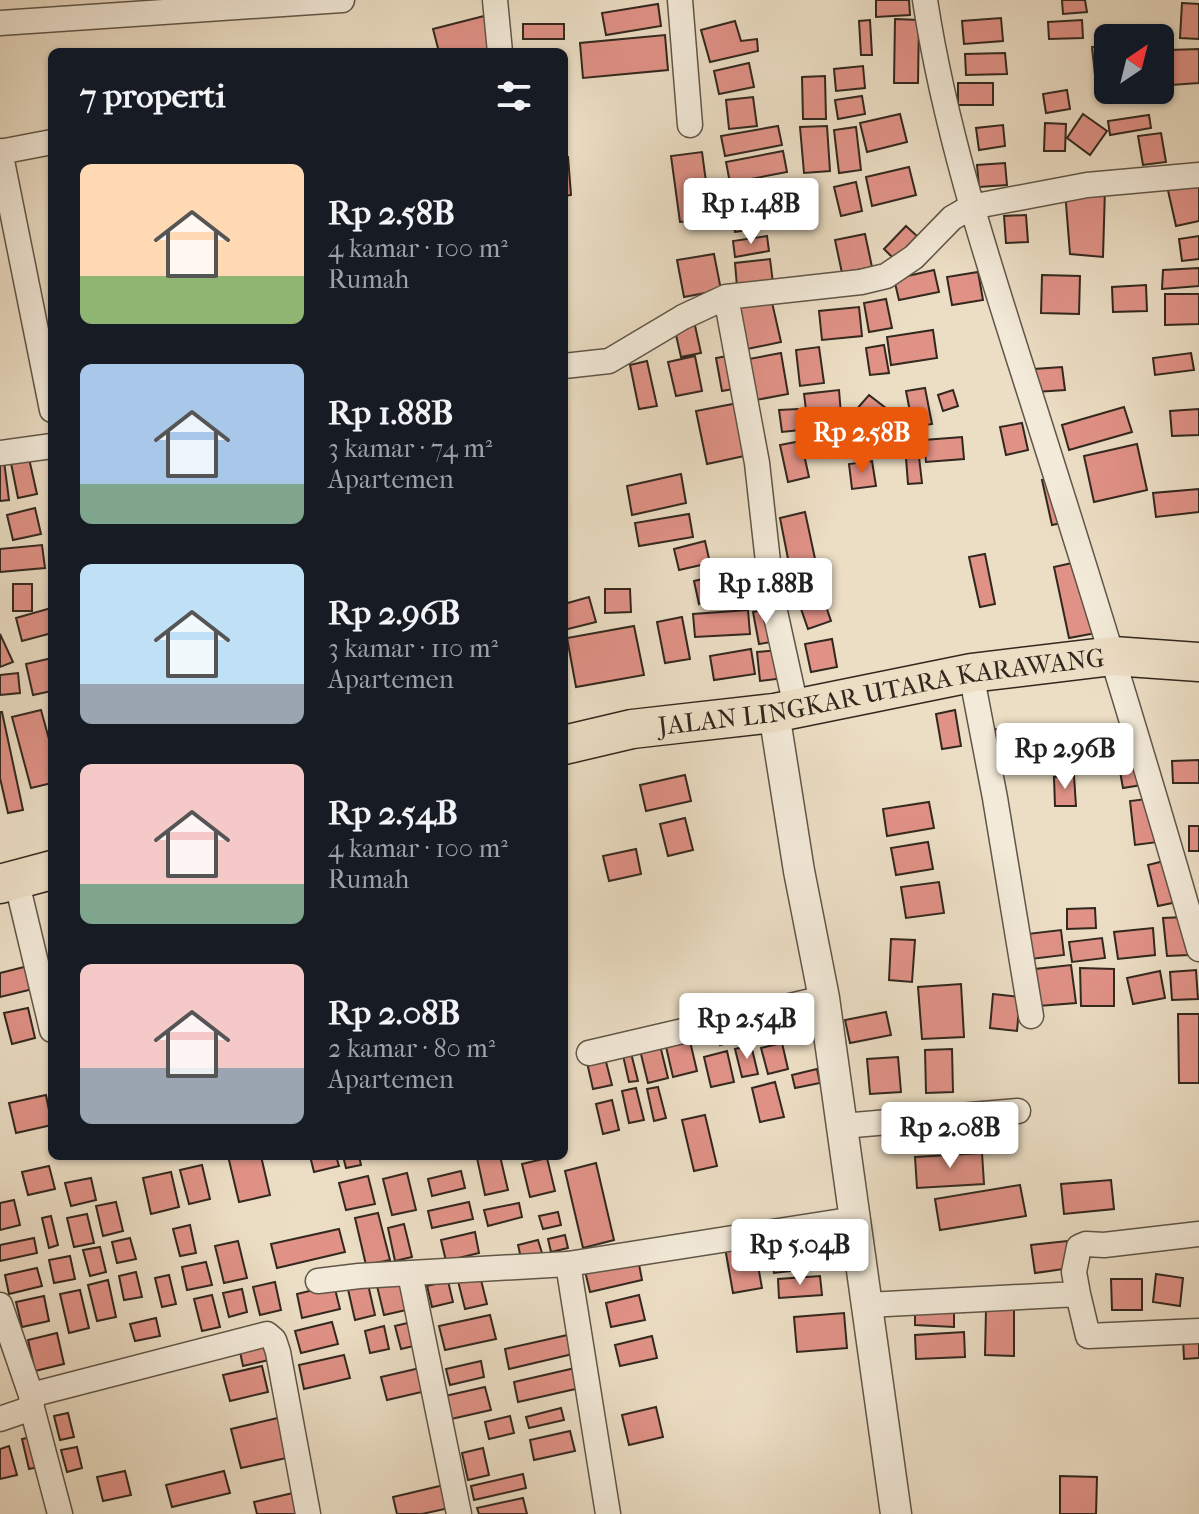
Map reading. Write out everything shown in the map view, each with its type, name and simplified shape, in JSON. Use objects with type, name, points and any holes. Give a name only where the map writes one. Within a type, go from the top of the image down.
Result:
[{"type":"main road","name":"JALAN LINGKAR UTARA KARAWANG","points":[[568,744],[632,729],[785,710],[971,673],[1113,656],[1199,662]]},
{"type":"main road","points":[[8,882],[48,871]]},
{"type":"street","points":[[0,23],[342,0]]},
{"type":"street","points":[[495,0],[500,48]]},
{"type":"street","points":[[680,0],[690,125]]},
{"type":"street","points":[[925,0],[931,40],[971,207],[1113,656],[1199,949]]},
{"type":"street","points":[[48,143],[0,151],[48,390]]},
{"type":"street","points":[[568,366],[609,361],[683,317],[726,297],[861,282],[886,276],[914,257],[952,218],[971,207],[1087,185],[1199,175]]},
{"type":"street","points":[[726,297],[757,463],[785,710],[799,871],[824,998],[896,1514]]},
{"type":"street","points":[[0,453],[48,447]]},
{"type":"street","points":[[971,673],[1031,1016]]},
{"type":"street","points":[[8,882],[48,1017]]},
{"type":"street","points":[[589,1053],[824,998]]},
{"type":"street","points":[[842,1126],[1018,1111]]},
{"type":"street","points":[[318,1281],[568,1264],[855,1219]]},
{"type":"street","points":[[1199,1234],[1104,1245],[1086,1244],[1079,1247],[1074,1272],[1088,1336],[1199,1331]]},
{"type":"street","points":[[568,1264],[608,1514]]},
{"type":"street","points":[[410,1274],[459,1514]]},
{"type":"street","points":[[867,1305],[1078,1294]]},
{"type":"street","points":[[0,1305],[32,1401],[60,1514]]},
{"type":"street","points":[[0,1419],[32,1401],[267,1334],[274,1340],[278,1352],[308,1514]]},
{"type":"building","points":[[876,0],[909,0],[910,15],[876,17]]},
{"type":"building","points":[[1062,0],[1085,0],[1087,12],[1063,14]]},
{"type":"building","points":[[1182,3],[1199,4],[1199,39],[1180,38]]},
{"type":"building","points":[[658,4],[661,26],[606,35],[602,13]]},
{"type":"building","points":[[484,16],[491,48],[438,48],[433,29]]},
{"type":"building","points":[[1001,18],[1003,41],[964,44],[962,21]]},
{"type":"building","points":[[895,19],[919,20],[918,83],[894,83]]},
{"type":"building","points":[[870,20],[872,55],[861,55],[859,21]]},
{"type":"building","points":[[1082,20],[1083,38],[1049,39],[1048,22]]},
{"type":"building","points":[[735,21],[741,41],[757,39],[758,51],[710,62],[701,30]]},
{"type":"building","points":[[523,24],[564,24],[564,39],[523,39]]},
{"type":"building","points":[[665,35],[668,70],[583,78],[580,43]]},
{"type":"building","points":[[1199,49],[1199,83],[1174,85],[1174,50]]},
{"type":"building","points":[[1005,53],[1007,74],[966,75],[965,54]]},
{"type":"building","points":[[749,63],[754,87],[719,94],[714,71]]},
{"type":"building","points":[[863,66],[865,88],[836,91],[834,69]]},
{"type":"building","points":[[825,76],[826,119],[803,119],[802,77]]},
{"type":"building","points":[[958,83],[993,83],[993,105],[958,105]]},
{"type":"building","points":[[1067,90],[1070,109],[1046,113],[1043,94]]},
{"type":"building","points":[[862,96],[865,114],[838,119],[835,100]]},
{"type":"building","points":[[753,97],[757,126],[729,129],[726,100]]},
{"type":"building","points":[[900,114],[907,142],[867,152],[860,123]]},
{"type":"building","points":[[1083,114],[1107,131],[1090,155],[1067,138]]},
{"type":"building","points":[[1149,115],[1151,128],[1110,135],[1108,121]]},
{"type":"building","points":[[1045,123],[1066,124],[1065,151],[1044,151]]},
{"type":"building","points":[[1003,125],[1005,146],[979,150],[976,128]]},
{"type":"building","points":[[778,126],[782,145],[725,156],[721,136]]},
{"type":"building","points":[[827,126],[830,171],[804,173],[800,127]]},
{"type":"building","points":[[856,127],[861,170],[839,173],[834,130]]},
{"type":"building","points":[[1161,133],[1166,162],[1143,165],[1138,136]]},
{"type":"building","points":[[783,151],[787,172],[730,183],[726,162]]},
{"type":"building","points":[[702,152],[711,219],[680,222],[671,156]]},
{"type":"building","points":[[568,157],[571,195],[568,195]]},
{"type":"building","points":[[1005,163],[1007,185],[979,187],[977,165]]},
{"type":"building","points":[[909,167],[916,195],[872,206],[866,177]]},
{"type":"building","points":[[1199,179],[1199,221],[1176,226],[1167,186]]},
{"type":"building","points":[[856,182],[862,211],[841,216],[834,187]]},
{"type":"building","points":[[1105,188],[1103,257],[1070,254],[1065,191]]},
{"type":"building","points":[[766,197],[771,227],[735,232],[730,203]]},
{"type":"building","points":[[1026,215],[1028,242],[1006,243],[1004,216]]},
{"type":"building","points":[[906,226],[917,236],[895,260],[884,249]]},
{"type":"building","points":[[865,234],[872,267],[842,273],[835,240]]},
{"type":"building","points":[[767,236],[769,251],[735,257],[733,241]]},
{"type":"building","points":[[1199,236],[1199,259],[1182,261],[1179,239]]},
{"type":"building","points":[[714,254],[721,290],[684,297],[677,260]]},
{"type":"building","points":[[770,259],[773,283],[737,287],[735,263]]},
{"type":"building","points":[[1199,268],[1199,286],[1162,289],[1163,270]]},
{"type":"building","points":[[934,270],[939,292],[899,300],[894,279]]},
{"type":"building","points":[[978,272],[983,300],[952,305],[947,277]]},
{"type":"building","points":[[1042,275],[1080,276],[1079,314],[1041,313]]},
{"type":"building","points":[[1146,285],[1147,311],[1113,312],[1112,287]]},
{"type":"building","points":[[1165,294],[1199,294],[1199,324],[1165,325]]},
{"type":"building","points":[[771,298],[781,342],[742,350],[733,306]]},
{"type":"building","points":[[886,299],[892,328],[869,332],[864,303]]},
{"type":"building","points":[[859,307],[862,336],[822,340],[819,311]]},
{"type":"building","points":[[694,321],[701,353],[681,357],[674,326]]},
{"type":"building","points":[[933,330],[937,358],[891,365],[887,337]]},
{"type":"building","points":[[884,345],[889,373],[870,375],[866,348]]},
{"type":"building","points":[[819,347],[824,383],[800,386],[796,350]]},
{"type":"building","points":[[781,353],[788,394],[756,400],[749,359]]},
{"type":"building","points":[[1191,353],[1194,370],[1155,375],[1153,358]]},
{"type":"building","points":[[733,355],[739,388],[722,391],[716,358]]},
{"type":"building","points":[[695,356],[702,391],[676,396],[668,362]]},
{"type":"building","points":[[647,361],[657,406],[639,409],[630,365]]},
{"type":"building","points":[[1062,367],[1065,390],[1036,392],[1034,369]]},
{"type":"building","points":[[925,388],[932,424],[913,427],[906,391]]},
{"type":"building","points":[[839,390],[841,414],[807,418],[804,394]]},
{"type":"building","points":[[953,390],[958,406],[943,411],[938,395]]},
{"type":"building","points":[[869,395],[887,409],[874,425],[856,410]]},
{"type":"building","points":[[738,403],[749,455],[707,464],[696,411]]},
{"type":"building","points":[[1124,407],[1132,432],[1069,450],[1062,425]]},
{"type":"building","points":[[798,409],[800,430],[782,432],[779,410]]},
{"type":"building","points":[[1199,409],[1199,435],[1172,436],[1170,411]]},
{"type":"building","points":[[1022,423],[1028,450],[1006,455],[1000,427]]},
{"type":"building","points":[[845,433],[847,456],[820,458],[818,435]]},
{"type":"building","points":[[962,437],[964,459],[926,462],[924,440]]},
{"type":"building","points":[[801,441],[809,477],[788,482],[780,445]]},
{"type":"building","points":[[1137,444],[1147,490],[1094,502],[1084,456]]},
{"type":"building","points":[[28,454],[37,494],[18,498],[10,458]]},
{"type":"building","points":[[919,457],[922,483],[908,484],[906,458]]},
{"type":"building","points":[[0,461],[4,461],[9,500],[0,501]]},
{"type":"building","points":[[872,461],[876,486],[852,489],[849,464]]},
{"type":"building","points":[[681,474],[686,503],[632,515],[627,486]]},
{"type":"building","points":[[1056,477],[1066,522],[1052,525],[1042,480]]},
{"type":"building","points":[[1199,489],[1199,512],[1156,517],[1153,493]]},
{"type":"building","points":[[35,508],[41,534],[13,540],[7,515]]},
{"type":"building","points":[[805,512],[817,568],[791,574],[780,518]]},
{"type":"building","points":[[689,514],[693,537],[639,546],[635,523]]},
{"type":"building","points":[[705,541],[710,563],[679,570],[674,549]]},
{"type":"building","points":[[42,545],[45,568],[0,572],[0,549]]},
{"type":"building","points":[[985,554],[995,604],[980,607],[969,557]]},
{"type":"building","points":[[1081,561],[1096,633],[1069,638],[1054,567]]},
{"type":"building","points":[[728,573],[733,596],[699,604],[694,581]]},
{"type":"building","points":[[13,584],[32,584],[32,611],[13,611]]},
{"type":"building","points":[[605,589],[630,589],[631,612],[605,613]]},
{"type":"building","points":[[822,595],[831,621],[808,629],[799,603]]},
{"type":"building","points":[[589,597],[596,622],[568,629],[568,603]]},
{"type":"building","points":[[48,609],[48,634],[22,641],[16,618]]},
{"type":"building","points":[[772,609],[778,641],[759,644],[753,612]]},
{"type":"building","points":[[748,610],[750,634],[695,637],[693,614]]},
{"type":"building","points":[[682,617],[690,659],[665,663],[657,622]]},
{"type":"building","points":[[634,626],[644,675],[576,687],[568,638]]},
{"type":"building","points":[[0,634],[13,662],[0,667]]},
{"type":"building","points":[[832,639],[837,667],[811,672],[805,644]]},
{"type":"building","points":[[751,649],[755,674],[714,680],[710,656]]},
{"type":"building","points":[[781,650],[785,678],[760,681],[757,652]]},
{"type":"building","points":[[48,659],[48,692],[33,695],[26,664]]},
{"type":"building","points":[[18,673],[20,693],[0,695],[0,675]]},
{"type":"building","points":[[41,710],[48,735],[48,784],[31,788],[12,717]]},
{"type":"building","points":[[955,710],[961,746],[942,749],[936,714]]},
{"type":"building","points":[[0,712],[23,810],[8,813],[0,778]]},
{"type":"building","points":[[1028,725],[1033,759],[995,765],[990,730]]},
{"type":"building","points":[[1132,732],[1135,750],[1055,761],[1053,743]]},
{"type":"building","points":[[1199,760],[1199,783],[1173,783],[1172,761]]},
{"type":"building","points":[[1144,762],[1148,784],[1123,788],[1119,766]]},
{"type":"building","points":[[685,775],[691,801],[646,811],[640,785]]},
{"type":"building","points":[[1074,776],[1076,806],[1055,806],[1054,777]]},
{"type":"building","points":[[1154,798],[1158,842],[1135,845],[1130,801]]},
{"type":"building","points":[[929,802],[934,828],[887,836],[883,809]]},
{"type":"building","points":[[685,818],[693,850],[668,856],[660,824]]},
{"type":"building","points":[[1189,826],[1199,826],[1199,851],[1189,851]]},
{"type":"building","points":[[928,842],[933,869],[896,875],[891,848]]},
{"type":"building","points":[[636,849],[641,874],[609,881],[603,856]]},
{"type":"building","points":[[1172,859],[1182,901],[1158,906],[1148,865]]},
{"type":"building","points":[[939,882],[944,913],[906,918],[901,887]]},
{"type":"building","points":[[1095,908],[1096,928],[1067,929],[1067,909]]},
{"type":"building","points":[[1185,917],[1189,955],[1167,956],[1163,918]]},
{"type":"building","points":[[1153,928],[1155,955],[1118,959],[1114,932]]},
{"type":"building","points":[[1061,930],[1064,955],[1031,959],[1027,934]]},
{"type":"building","points":[[1102,938],[1105,958],[1072,962],[1069,942]]},
{"type":"building","points":[[891,939],[915,940],[912,982],[889,980]]},
{"type":"building","points":[[1071,965],[1076,1003],[1039,1006],[1035,969]]},
{"type":"building","points":[[28,966],[33,989],[0,997],[0,973]]},
{"type":"building","points":[[1080,968],[1114,969],[1114,1006],[1081,1006]]},
{"type":"building","points":[[1196,970],[1198,999],[1172,1000],[1170,972]]},
{"type":"building","points":[[1160,971],[1165,998],[1133,1004],[1127,978]]},
{"type":"building","points":[[961,984],[964,1037],[922,1039],[918,987]]},
{"type":"building","points":[[993,994],[1020,997],[1017,1031],[990,1028]]},
{"type":"building","points":[[808,1007],[815,1038],[790,1044],[782,1013]]},
{"type":"building","points":[[28,1008],[35,1038],[12,1044],[4,1013]]},
{"type":"building","points":[[772,1011],[779,1040],[762,1044],[755,1016]]},
{"type":"building","points":[[886,1012],[891,1035],[850,1043],[845,1020]]},
{"type":"building","points":[[1178,1014],[1199,1014],[1199,1083],[1179,1083]]},
{"type":"building","points":[[743,1022],[747,1038],[720,1045],[716,1028]]},
{"type":"building","points":[[688,1033],[697,1071],[673,1077],[664,1038]]},
{"type":"building","points":[[659,1041],[668,1078],[648,1083],[639,1046]]},
{"type":"building","points":[[782,1043],[788,1069],[768,1074],[761,1048]]},
{"type":"building","points":[[751,1045],[758,1074],[742,1077],[735,1049]]},
{"type":"building","points":[[630,1049],[638,1081],[629,1082],[622,1051]]},
{"type":"building","points":[[952,1049],[953,1092],[926,1093],[925,1050]]},
{"type":"building","points":[[727,1051],[734,1082],[711,1087],[704,1057]]},
{"type":"building","points":[[604,1054],[612,1085],[593,1089],[586,1058]]},
{"type":"building","points":[[898,1057],[901,1092],[870,1094],[867,1059]]},
{"type":"building","points":[[817,1069],[820,1083],[795,1088],[792,1075]]},
{"type":"building","points":[[775,1082],[784,1117],[760,1122],[752,1088]]},
{"type":"building","points":[[658,1087],[666,1118],[654,1121],[647,1089]]},
{"type":"building","points":[[636,1088],[644,1120],[629,1123],[622,1091]]},
{"type":"building","points":[[46,1095],[48,1126],[16,1133],[9,1103]]},
{"type":"building","points":[[612,1100],[619,1130],[603,1134],[596,1104]]},
{"type":"building","points":[[705,1115],[717,1166],[694,1171],[682,1120]]},
{"type":"building","points":[[982,1153],[984,1184],[917,1188],[915,1157]]},
{"type":"building","points":[[229,1160],[262,1160],[270,1195],[239,1202]]},
{"type":"building","points":[[311,1160],[337,1160],[339,1166],[314,1172]]},
{"type":"building","points":[[344,1160],[360,1160],[361,1165],[346,1168]]},
{"type":"building","points":[[477,1160],[501,1160],[508,1190],[485,1195]]},
{"type":"building","points":[[547,1160],[555,1191],[530,1197],[522,1164]]},
{"type":"building","points":[[596,1163],[614,1240],[583,1248],[565,1171]]},
{"type":"building","points":[[202,1165],[210,1199],[189,1204],[180,1170]]},
{"type":"building","points":[[49,1166],[55,1189],[28,1195],[22,1172]]},
{"type":"building","points":[[461,1171],[465,1188],[432,1196],[428,1179]]},
{"type":"building","points":[[171,1172],[179,1207],[151,1214],[143,1178]]},
{"type":"building","points":[[407,1173],[416,1210],[392,1215],[383,1179]]},
{"type":"building","points":[[368,1176],[375,1204],[346,1210],[339,1183]]},
{"type":"building","points":[[91,1178],[96,1200],[71,1206],[65,1183]]},
{"type":"building","points":[[1111,1180],[1114,1209],[1064,1214],[1061,1184]]},
{"type":"building","points":[[1020,1185],[1026,1216],[940,1230],[935,1199]]},
{"type":"building","points":[[14,1200],[20,1225],[0,1230],[0,1203]]},
{"type":"building","points":[[116,1202],[123,1231],[103,1236],[96,1206]]},
{"type":"building","points":[[469,1202],[473,1219],[432,1228],[428,1211]]},
{"type":"building","points":[[519,1203],[522,1217],[488,1226],[484,1210]]},
{"type":"building","points":[[558,1212],[561,1225],[543,1229],[539,1216]]},
{"type":"building","points":[[378,1213],[390,1260],[366,1265],[355,1218]]},
{"type":"building","points":[[87,1214],[94,1243],[74,1247],[67,1218]]},
{"type":"building","points":[[51,1216],[58,1245],[49,1248],[42,1218]]},
{"type":"building","points":[[404,1224],[412,1257],[395,1261],[388,1228]]},
{"type":"building","points":[[190,1225],[196,1253],[180,1256],[173,1229]]},
{"type":"building","points":[[339,1229],[345,1252],[277,1268],[271,1244]]},
{"type":"building","points":[[813,1229],[817,1268],[774,1273],[769,1234]]},
{"type":"building","points":[[475,1232],[479,1253],[446,1261],[441,1240]]},
{"type":"building","points":[[565,1235],[568,1248],[551,1252],[548,1239]]},
{"type":"building","points":[[753,1237],[762,1288],[733,1293],[724,1242]]},
{"type":"building","points":[[34,1238],[37,1253],[0,1261],[0,1245]]},
{"type":"building","points":[[130,1238],[136,1259],[117,1263],[112,1242]]},
{"type":"building","points":[[538,1240],[542,1253],[521,1258],[518,1245]]},
{"type":"building","points":[[238,1241],[247,1278],[224,1283],[215,1246]]},
{"type":"building","points":[[1067,1241],[1071,1268],[1035,1273],[1031,1245]]},
{"type":"building","points":[[100,1247],[106,1272],[90,1276],[83,1250]]},
{"type":"building","points":[[70,1256],[75,1279],[54,1283],[49,1260]]},
{"type":"building","points":[[638,1259],[642,1280],[590,1292],[585,1271]]},
{"type":"building","points":[[206,1262],[212,1285],[187,1290],[182,1267]]},
{"type":"building","points":[[37,1268],[42,1286],[9,1294],[5,1275]]},
{"type":"building","points":[[136,1272],[142,1297],[124,1300],[119,1276]]},
{"type":"building","points":[[479,1272],[487,1304],[465,1309],[457,1277]]},
{"type":"building","points":[[1156,1274],[1183,1278],[1180,1306],[1153,1302]]},
{"type":"building","points":[[169,1275],[176,1304],[162,1307],[155,1278]]},
{"type":"building","points":[[820,1276],[822,1295],[779,1298],[778,1279]]},
{"type":"building","points":[[408,1279],[415,1308],[384,1315],[377,1286]]},
{"type":"building","points":[[1111,1279],[1142,1279],[1142,1310],[1112,1310]]},
{"type":"building","points":[[108,1280],[116,1317],[97,1321],[88,1285]]},
{"type":"building","points":[[367,1280],[375,1315],[355,1320],[347,1285]]},
{"type":"building","points":[[448,1281],[453,1302],[432,1307],[427,1286]]},
{"type":"building","points":[[275,1282],[281,1310],[260,1315],[253,1287]]},
{"type":"building","points":[[334,1285],[340,1309],[302,1318],[297,1294]]},
{"type":"building","points":[[242,1289],[247,1312],[229,1317],[223,1293]]},
{"type":"building","points":[[80,1290],[89,1328],[69,1333],[60,1294]]},
{"type":"building","points":[[212,1295],[220,1327],[202,1331],[194,1299]]},
{"type":"building","points":[[639,1295],[645,1320],[611,1327],[606,1303]]},
{"type":"building","points":[[44,1296],[49,1321],[22,1327],[16,1302]]},
{"type":"building","points":[[915,1303],[954,1304],[954,1327],[915,1325]]},
{"type":"building","points":[[986,1309],[1014,1310],[1014,1356],[985,1355]]},
{"type":"building","points":[[844,1313],[847,1348],[797,1352],[794,1317]]},
{"type":"building","points":[[490,1315],[496,1339],[445,1350],[439,1326]]},
{"type":"building","points":[[156,1318],[160,1336],[135,1341],[130,1324]]},
{"type":"building","points":[[416,1321],[422,1344],[401,1349],[395,1326]]},
{"type":"building","points":[[332,1322],[338,1344],[301,1353],[295,1331]]},
{"type":"building","points":[[384,1326],[389,1349],[370,1353],[365,1331]]},
{"type":"building","points":[[964,1332],[965,1357],[916,1359],[915,1335]]},
{"type":"building","points":[[57,1333],[64,1364],[35,1371],[28,1340]]},
{"type":"building","points":[[572,1334],[577,1353],[509,1369],[505,1349]]},
{"type":"building","points":[[652,1336],[657,1358],[620,1366],[615,1345]]},
{"type":"building","points":[[1183,1338],[1199,1338],[1199,1358],[1184,1359]]},
{"type":"building","points":[[264,1341],[269,1360],[243,1366],[239,1347]]},
{"type":"building","points":[[344,1355],[350,1378],[304,1389],[299,1365]]},
{"type":"building","points":[[481,1361],[484,1377],[450,1385],[446,1369]]},
{"type":"building","points":[[262,1366],[268,1392],[230,1401],[223,1375]]},
{"type":"building","points":[[420,1368],[426,1391],[387,1400],[381,1377]]},
{"type":"building","points":[[575,1368],[580,1388],[518,1402],[514,1382]]},
{"type":"building","points":[[485,1387],[491,1410],[451,1419],[445,1396]]},
{"type":"building","points":[[656,1407],[663,1437],[629,1445],[622,1415]]},
{"type":"building","points":[[561,1408],[564,1420],[529,1428],[526,1417]]},
{"type":"building","points":[[68,1413],[74,1437],[60,1440],[54,1416]]},
{"type":"building","points":[[510,1416],[514,1433],[489,1439],[485,1422]]},
{"type":"building","points":[[282,1417],[291,1457],[241,1468],[231,1429]]},
{"type":"building","points":[[570,1431],[575,1451],[534,1460],[530,1440]]},
{"type":"building","points":[[36,1436],[43,1466],[29,1469],[22,1439]]},
{"type":"building","points":[[9,1446],[17,1475],[0,1479],[0,1449]]},
{"type":"building","points":[[77,1447],[82,1468],[67,1472],[61,1450]]},
{"type":"building","points":[[483,1448],[489,1475],[468,1480],[462,1453]]},
{"type":"building","points":[[125,1471],[131,1495],[103,1501],[97,1477]]},
{"type":"building","points":[[224,1471],[230,1493],[172,1507],[166,1485]]},
{"type":"building","points":[[523,1474],[526,1488],[474,1500],[471,1486]]},
{"type":"building","points":[[1060,1476],[1097,1477],[1096,1514],[1060,1514]]},
{"type":"building","points":[[444,1485],[449,1508],[422,1514],[397,1514],[393,1497]]},
{"type":"building","points":[[293,1493],[298,1514],[257,1514],[254,1502]]},
{"type":"building","points":[[523,1498],[527,1514],[479,1514],[477,1508]]}]
